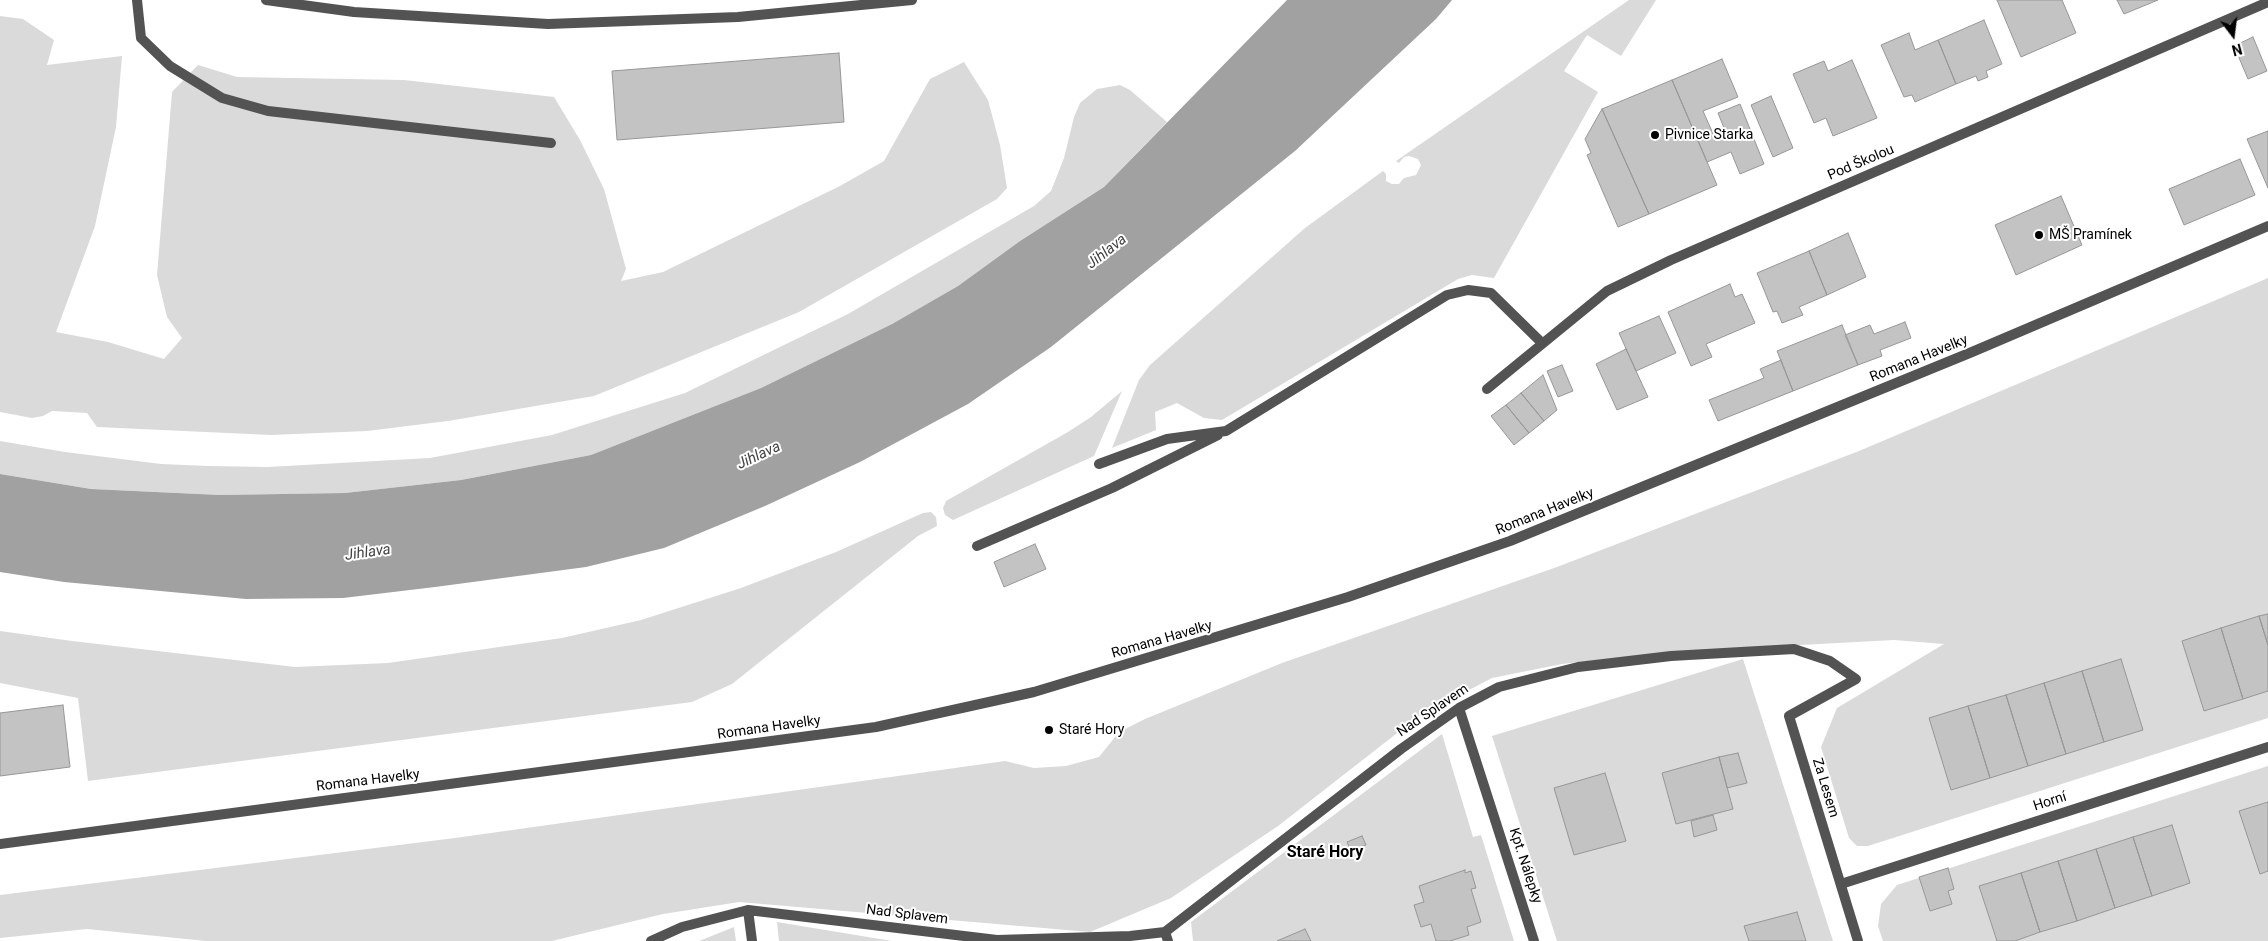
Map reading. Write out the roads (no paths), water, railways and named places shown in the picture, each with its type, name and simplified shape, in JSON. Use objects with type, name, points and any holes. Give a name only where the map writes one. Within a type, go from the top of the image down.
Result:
[{"type":"street","points":[[136,0],[141,38],[170,66],[222,98],[268,111],[551,143]]},
{"type":"street","points":[[266,0],[354,12],[548,24],[738,17],[912,0]]},
{"type":"street","name":"Pod Školou","points":[[1487,389],[1607,291],[1671,260],[2268,2]]},
{"type":"street","name":"Romana Havelky","points":[[0,844],[876,727],[1034,692],[1339,600],[1510,541],[1963,356],[2268,226]]},
{"type":"street","points":[[977,546],[1112,488],[1226,431],[1447,295],[1468,290],[1491,293],[1542,344]]},
{"type":"street","points":[[1099,464],[1167,439],[1226,431]]},
{"type":"street","name":"Nad Splavem","points":[[651,941],[682,926],[748,910],[997,940],[1166,936],[1401,749],[1458,708],[1499,687],[1578,667],[1671,656],[1794,649],[1830,661],[1856,678]]},
{"type":"street","name":"Za Lesem","points":[[1856,678],[1789,716],[1858,941]]},
{"type":"street","name":"Kpt. Nálepky","points":[[1458,708],[1489,798],[1534,941]]},
{"type":"street","name":"Horní","points":[[1841,884],[2268,747]]},
{"type":"street","points":[[748,910],[752,941]]},
{"type":"water","name":"Jihlava","points":[[1287,0],[1452,0],[1436,19],[1295,151],[1051,347],[968,404],[860,462],[765,506],[664,548],[586,567],[343,598],[246,599],[64,582],[0,572],[0,474],[91,489],[220,495],[345,493],[461,480],[591,455],[761,388],[892,324],[958,286],[1020,241],[1104,187]]},
{"type":"place","name":"Pivnice Starka","points":[[1655,135]]},
{"type":"place","name":"MŠ Pramínek","points":[[2039,235]]},
{"type":"place","name":"Staré Hory","points":[[1049,730]]},
{"type":"district","name":"Staré Hory","points":[[1325,853]]}]
